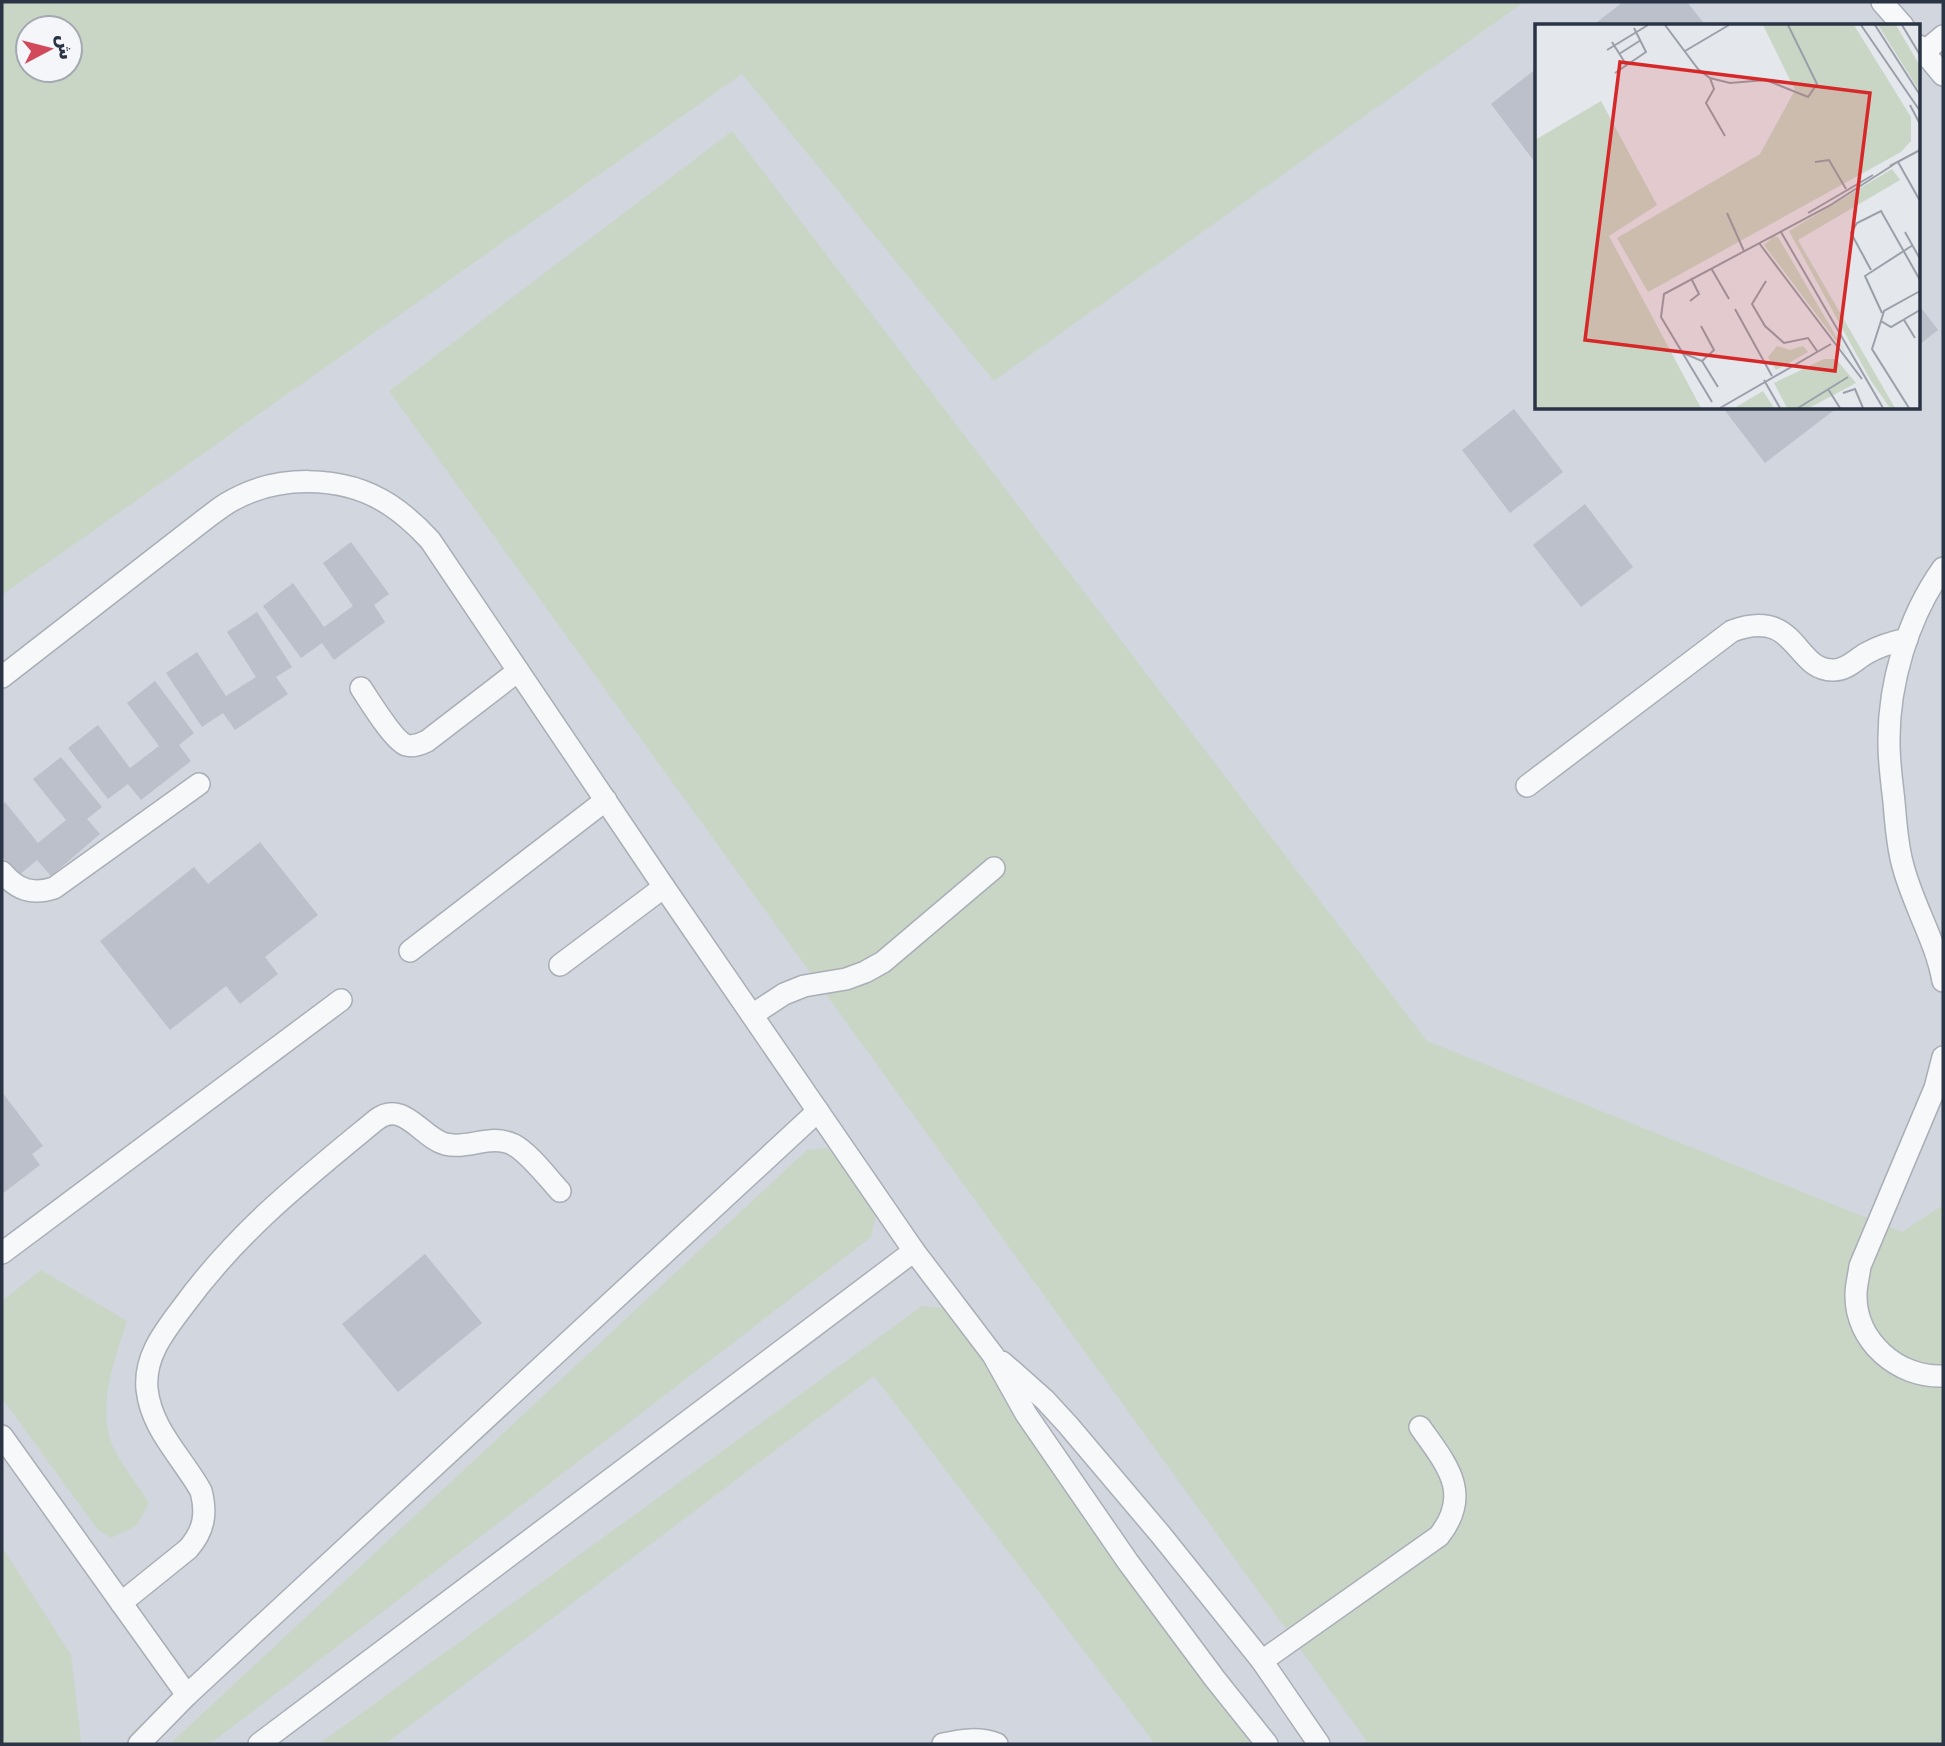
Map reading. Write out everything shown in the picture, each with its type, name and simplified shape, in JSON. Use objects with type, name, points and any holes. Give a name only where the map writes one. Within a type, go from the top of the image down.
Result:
[{"type":"lane","points":[[1882,2],[1901,24]]},
{"type":"lane","points":[[1943,36],[1921,49],[1943,75]]},
{"type":"lane","points":[[2,677],[227,503],[261,489],[308,481],[336,484],[388,503],[411,520],[430,540],[914,1251],[993,1355],[1026,1414],[1128,1562],[1267,1744]]},
{"type":"lane","points":[[1943,568],[1921,606],[1907,639],[1897,673],[1889,744],[1898,841],[1909,888],[1940,962],[1943,981]]},
{"type":"lane","points":[[1527,786],[1732,631],[1761,624],[1776,628],[1813,663],[1834,671],[1845,668],[1875,649],[1907,639]]},
{"type":"lane","points":[[361,688],[395,737],[414,746],[427,741],[518,671]]},
{"type":"lane","points":[[2,872],[17,887],[29,891],[42,892],[54,888],[199,784]]},
{"type":"lane","points":[[410,951],[606,800]]},
{"type":"lane","points":[[752,1015],[794,990],[846,979],[883,962],[994,868]]},
{"type":"lane","points":[[560,965],[664,887]]},
{"type":"lane","points":[[2,1253],[341,1000]]},
{"type":"lane","points":[[1943,1057],[1935,1088],[1860,1266],[1856,1296],[1862,1325],[1877,1350],[1901,1367],[1929,1377],[1943,1376]]},
{"type":"lane","points":[[139,1744],[187,1695],[818,1111]]},
{"type":"lane","points":[[121,1603],[188,1549],[202,1528],[205,1516],[201,1491],[157,1425],[150,1406],[148,1366],[155,1347],[192,1294],[220,1259],[251,1227],[381,1115],[395,1113],[408,1118],[433,1139],[446,1144],[459,1146],[495,1139],[516,1146],[559,1191]]},
{"type":"lane","points":[[259,1744],[914,1251]]},
{"type":"lane","points":[[993,1355],[1045,1399],[1161,1535],[1262,1661],[1320,1744]]},
{"type":"lane","points":[[1262,1661],[1439,1536],[1448,1525],[1454,1511],[1454,1481],[1448,1467],[1420,1427]]},
{"type":"lane","points":[[2,1436],[187,1695]]},
{"type":"lane","points":[[943,1744],[966,1739],[997,1744]]},
{"type":"shaded area","points":[[2,2],[1943,2],[1943,1744],[2,1744]]},
{"type":"green space","points":[[2,2],[1524,2],[994,381],[742,74],[2,595]]},
{"type":"green space","points":[[732,131],[1427,1041],[1902,1232],[1943,1205],[1943,1744],[1369,1744],[389,391]]},
{"type":"green space","points":[[827,1148],[877,1208],[871,1237],[210,1744],[170,1744],[807,1150]]},
{"type":"green space","points":[[41,1270],[127,1321],[108,1387],[107,1421],[116,1453],[149,1503],[136,1526],[111,1538],[98,1530],[2,1398],[2,1301]]},
{"type":"green space","points":[[922,1306],[943,1308],[1270,1744],[1155,1744],[874,1376],[385,1744],[319,1744]]},
{"type":"green space","points":[[2,1547],[71,1655],[81,1740],[77,1744],[2,1744]]},
{"type":"building","points":[[1623,2],[1687,2],[1704,24],[1595,24]]},
{"type":"building","points":[[1535,70],[1535,162],[1491,104]]},
{"type":"building","points":[[1920,306],[1938,330],[1920,344]]},
{"type":"building","points":[[1514,409],[1563,472],[1510,513],[1462,450]]},
{"type":"building","points":[[1725,410],[1834,410],[1765,463]]},
{"type":"building","points":[[1585,504],[1633,567],[1581,607],[1533,545]]},
{"type":"building","points":[[351,542],[389,594],[374,605],[385,622],[334,660],[322,643],[301,658],[263,606],[293,583],[324,627],[353,606],[323,563]]},
{"type":"building","points":[[257,612],[292,667],[276,677],[288,694],[235,730],[223,713],[202,727],[166,673],[197,652],[226,696],[256,677],[227,632]]},
{"type":"building","points":[[155,681],[194,733],[179,745],[191,761],[141,800],[128,784],[108,799],[68,748],[98,725],[130,768],[159,746],[127,703]]},
{"type":"building","points":[[61,757],[102,807],[87,819],[100,834],[51,876],[37,860],[18,876],[2,856],[2,805],[5,802],[38,843],[66,820],[33,779]]},
{"type":"building","points":[[260,842],[318,915],[265,957],[278,974],[240,1004],[226,986],[170,1030],[100,941],[194,867],[208,884]]},
{"type":"building","points":[[2,1092],[43,1146],[32,1154],[40,1165],[2,1194]]},
{"type":"building","points":[[425,1254],[482,1323],[398,1392],[342,1324]]}]
